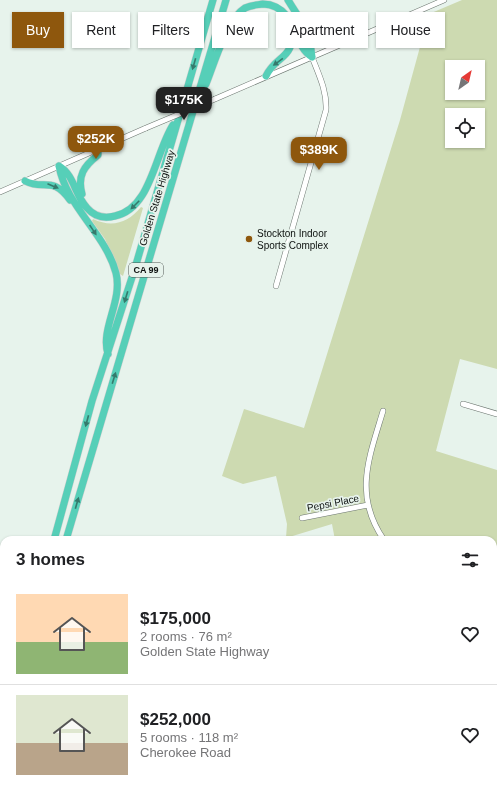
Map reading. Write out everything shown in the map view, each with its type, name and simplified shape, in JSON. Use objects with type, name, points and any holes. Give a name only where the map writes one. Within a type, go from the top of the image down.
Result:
[{"type":"highway","name":"Golden State Highway","points":[[55,536],[92,401],[108,354],[213,0]]},
{"type":"highway","name":"Golden State Highway","points":[[67,536],[226,0]]},
{"type":"highway","points":[[288,0],[296,12]]},
{"type":"highway","points":[[198,94],[206,84],[232,22],[245,8],[253,5],[265,4],[274,6],[283,12]]},
{"type":"highway","points":[[266,76],[271,67],[280,61],[289,48]]},
{"type":"highway","points":[[303,48],[305,53],[312,57]]},
{"type":"highway","points":[[311,48],[312,57]]},
{"type":"highway","points":[[25,181],[33,185],[47,183],[56,186],[97,216],[109,218],[125,214],[135,207],[140,200],[170,130],[179,115]]},
{"type":"highway","points":[[78,202],[82,172],[87,164],[98,155],[98,150]]},
{"type":"highway","points":[[59,166],[68,172],[78,202],[110,257],[116,272],[117,291],[105,345],[108,354]]},
{"type":"street","points":[[368,32],[444,0]]},
{"type":"street","points":[[0,192],[332,48]]},
{"type":"street","points":[[276,286],[326,110],[327,98],[324,85],[312,57]]},
{"type":"street","points":[[463,404],[497,414]]},
{"type":"street","points":[[382,536],[373,521],[365,491],[368,459],[383,411]]},
{"type":"street","name":"Pepsi Place","points":[[302,518],[368,505]]},
{"type":"green space","points":[[462,0],[497,0],[497,369],[460,359],[436,451],[497,470],[497,536],[334,536],[332,524],[293,536],[286,536],[287,524],[276,476],[243,484],[222,476],[244,409],[304,428],[400,120],[420,48],[445,48],[445,12],[434,12]]},
{"type":"green space","points":[[141,207],[143,208],[123,276],[120,274],[105,239],[92,221],[93,219],[107,223],[119,222],[131,217]]},
{"type":"place","name":"Stockton Indoor Sports Complex","points":[[249,239]]}]
